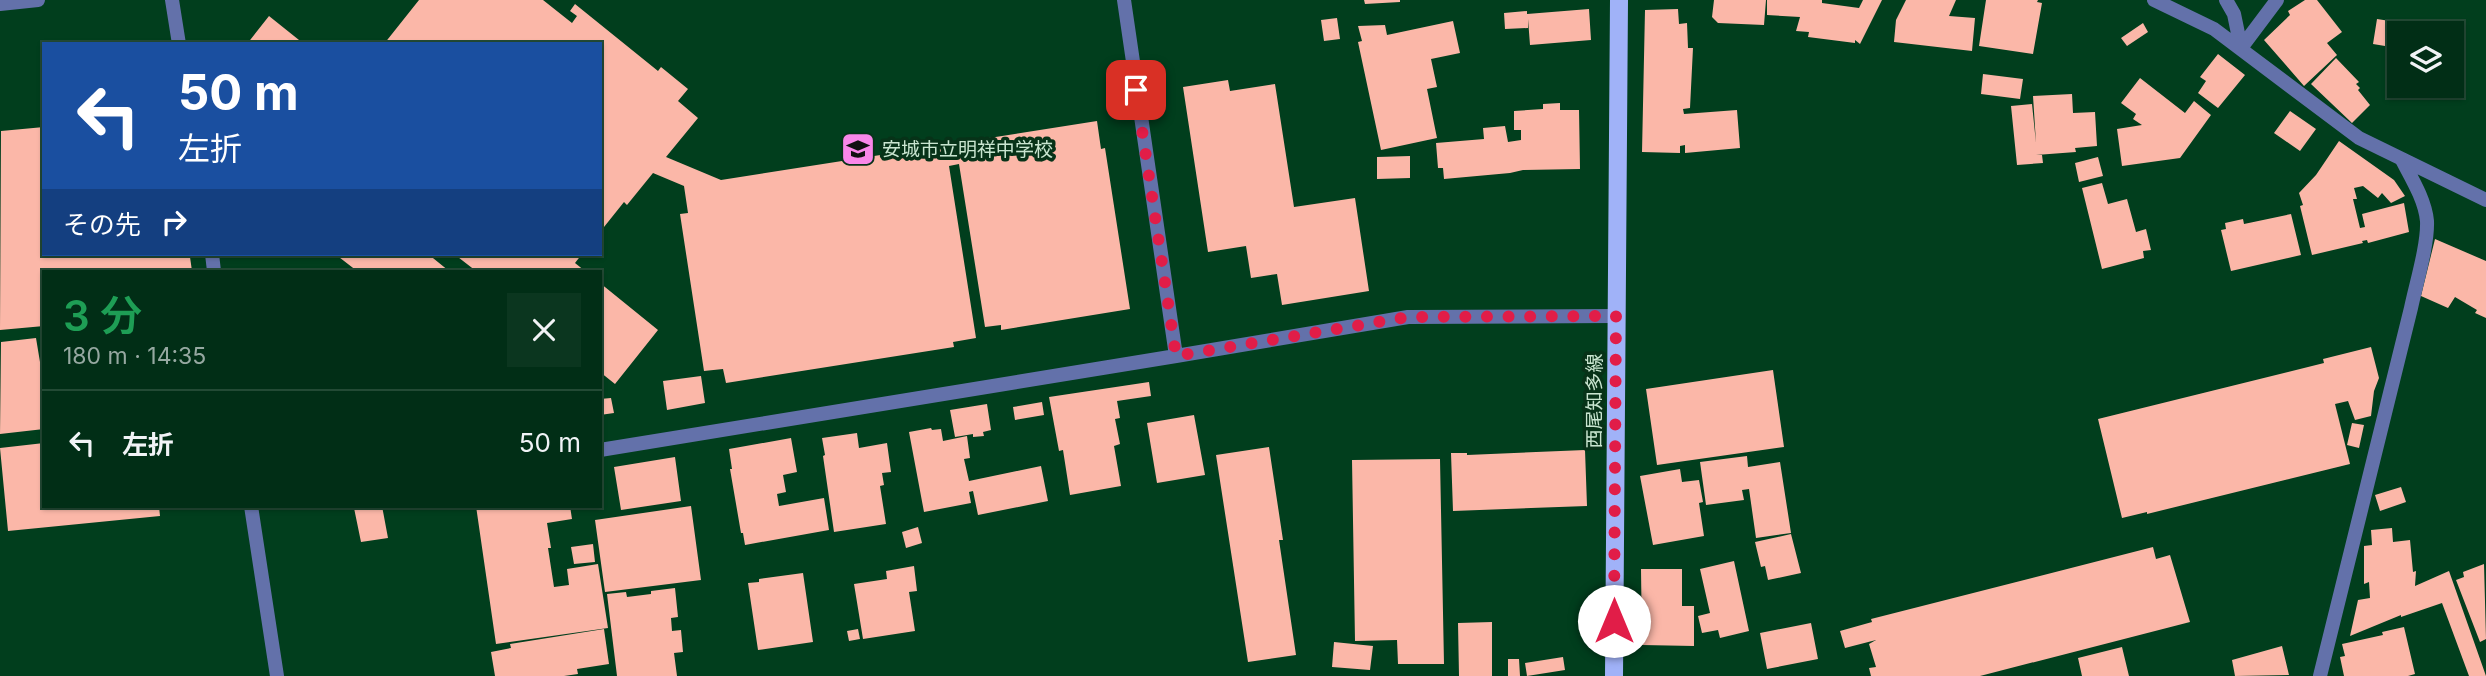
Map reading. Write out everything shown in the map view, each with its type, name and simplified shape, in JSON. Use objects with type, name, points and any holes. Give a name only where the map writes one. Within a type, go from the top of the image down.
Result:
[{"type":"main road","name":"西尾知多線","points":[[1614,676],[1619,0]]},
{"type":"street","points":[[0,4],[38,0]]},
{"type":"street","points":[[172,0],[179,42]]},
{"type":"street","points":[[1124,0],[1176,356]]},
{"type":"street","points":[[2154,0],[2214,29],[2350,132],[2486,200]]},
{"type":"street","points":[[2226,0],[2234,14],[2241,48]]},
{"type":"street","points":[[2241,48],[2277,0]]},
{"type":"street","points":[[2320,676],[2411,308],[2423,248],[2427,221],[2420,197],[2402,160]]},
{"type":"street","points":[[602,450],[1408,317],[1616,316]]},
{"type":"street","points":[[252,508],[277,676]]},
{"type":"building","points":[[419,0],[543,0],[572,23],[577,16],[570,11],[575,4],[658,71],[661,67],[688,89],[678,101],[698,118],[666,157],[721,180],[1097,121],[1101,149],[1105,148],[1130,309],[1001,330],[1001,325],[985,327],[959,164],[949,166],[976,338],[953,342],[954,347],[726,383],[723,369],[704,371],[680,214],[688,213],[684,186],[653,173],[627,205],[624,202],[602,230],[602,42],[386,42]]},
{"type":"building","points":[[1364,0],[1400,0],[1400,2],[1365,4]]},
{"type":"building","points":[[1714,0],[1766,0],[1764,25],[1718,23],[1712,17]]},
{"type":"building","points":[[1767,0],[1822,0],[1822,3],[1859,8],[1863,0],[1882,0],[1860,44],[1855,40],[1855,43],[1808,37],[1809,32],[1796,31],[1800,17],[1767,15]]},
{"type":"building","points":[[1906,0],[1956,0],[1949,16],[1975,18],[1972,51],[1894,42],[1896,20]]},
{"type":"building","points":[[1986,0],[2038,0],[2037,2],[2042,3],[2033,54],[1979,46]]},
{"type":"building","points":[[2305,0],[2317,0],[2342,32],[2327,43],[2337,55],[2304,86],[2264,40],[2290,15],[2288,11]]},
{"type":"building","points":[[1589,9],[1591,40],[1530,45],[1528,19],[1528,28],[1505,29],[1504,13]]},
{"type":"building","points":[[1678,9],[1679,24],[1687,23],[1688,48],[1693,48],[1690,108],[1683,109],[1684,114],[1737,110],[1740,148],[1685,153],[1685,145],[1680,146],[1680,153],[1642,152],[1645,10]]},
{"type":"building","points":[[269,16],[302,42],[249,42]]},
{"type":"building","points":[[1337,18],[1340,39],[1324,41],[1321,20]]},
{"type":"building","points":[[2377,19],[2390,21],[2387,21],[2385,46],[2373,44]]},
{"type":"building","points":[[1453,21],[1460,53],[1431,59],[1437,87],[1427,89],[1437,138],[1381,150],[1358,42],[1362,41],[1358,26],[1385,25],[1387,35]]},
{"type":"building","points":[[2143,23],[2148,32],[2127,46],[2121,38]]},
{"type":"building","points":[[2218,54],[2245,75],[2218,108],[2198,93],[2206,81],[2200,77]]},
{"type":"building","points":[[2336,58],[2359,82],[2356,84],[2360,88],[2358,90],[2370,105],[2352,123],[2311,84]]},
{"type":"building","points":[[1983,74],[2023,79],[2020,99],[1981,94]]},
{"type":"building","points":[[2140,78],[2185,113],[2194,101],[2211,115],[2180,158],[2122,166],[2117,129],[2142,125],[2133,119],[2136,114],[2121,103]]},
{"type":"building","points":[[1228,80],[1230,91],[1275,84],[1294,207],[1355,198],[1369,291],[1282,305],[1277,274],[1251,278],[1246,246],[1208,252],[1183,87]]},
{"type":"building","points":[[2072,94],[2073,113],[2095,112],[2097,146],[2075,148],[2076,152],[2036,155],[2042,155],[2043,163],[2017,165],[2011,106],[2032,104],[2036,143],[2033,96]]},
{"type":"building","points":[[1560,103],[1560,110],[1579,110],[1580,169],[1523,170],[1444,179],[1443,168],[1438,168],[1436,143],[1484,139],[1483,128],[1505,126],[1508,142],[1521,140],[1521,130],[1514,130],[1514,111],[1543,109],[1543,104]]},
{"type":"building","points":[[2290,111],[2316,129],[2300,151],[2274,133]]},
{"type":"building","points":[[42,127],[42,256],[189,256],[192,270],[42,270],[42,326],[0,330],[1,131]]},
{"type":"building","points":[[2339,141],[2394,180],[2405,196],[2391,203],[2382,193],[2378,198],[2363,186],[2354,188],[2357,199],[2353,199],[2360,228],[2365,227],[2362,214],[2404,203],[2409,232],[2312,255],[2299,193],[2316,175]]},
{"type":"building","points":[[1410,156],[1410,178],[1377,179],[1377,157]]},
{"type":"building","points":[[2098,157],[2103,176],[2079,182],[2075,163]]},
{"type":"building","points":[[2102,183],[2108,204],[2127,199],[2136,232],[2146,229],[2151,250],[2143,251],[2144,258],[2102,269],[2082,188]]},
{"type":"building","points":[[2291,214],[2301,255],[2231,271],[2221,230],[2226,229],[2225,223],[2243,219],[2244,224]]},
{"type":"building","points":[[2435,239],[2486,261],[2486,318],[2455,297],[2448,308],[2421,296]]},
{"type":"building","points":[[338,256],[430,256],[448,270],[356,270]]},
{"type":"building","points":[[457,256],[580,256],[575,263],[584,270],[475,270]]},
{"type":"building","points":[[602,285],[658,330],[615,384],[602,374]]},
{"type":"building","points":[[36,338],[42,374],[42,429],[0,434],[1,342]]},
{"type":"building","points":[[2371,347],[2379,378],[2374,391],[2371,416],[2355,420],[2348,401],[2335,404],[2350,464],[2122,518],[2098,419],[2324,363],[2323,359]]},
{"type":"building","points":[[1773,370],[1784,447],[1657,465],[1646,389]]},
{"type":"building","points":[[701,376],[705,403],[667,410],[663,381]]},
{"type":"building","points":[[1149,382],[1151,396],[1117,401],[1120,418],[1115,419],[1120,444],[1114,446],[1121,486],[1070,495],[1063,450],[1059,451],[1049,397]]},
{"type":"building","points":[[611,398],[614,413],[602,415],[602,399]]},
{"type":"building","points":[[1042,402],[1044,415],[1015,420],[1013,407]]},
{"type":"building","points":[[987,404],[991,430],[983,432],[984,436],[973,437],[973,434],[955,437],[950,410]]},
{"type":"building","points":[[1194,415],[1205,475],[1157,483],[1147,423]]},
{"type":"building","points":[[2352,423],[2364,425],[2359,448],[2347,445]]},
{"type":"building","points":[[941,429],[943,441],[967,436],[970,458],[964,459],[969,481],[1041,466],[1048,501],[978,515],[973,491],[969,492],[971,503],[924,512],[909,432]]},
{"type":"building","points":[[857,433],[859,448],[887,443],[891,472],[882,473],[884,485],[880,486],[886,524],[834,532],[822,438]]},
{"type":"building","points":[[791,438],[797,472],[783,475],[786,492],[777,494],[779,506],[824,498],[829,530],[745,545],[730,469],[729,449]]},
{"type":"building","points":[[42,443],[42,508],[159,508],[160,516],[8,531],[0,448]]},
{"type":"building","points":[[1269,447],[1296,655],[1248,662],[1216,455]]},
{"type":"building","points":[[1585,450],[1587,506],[1453,511],[1451,453],[1467,455]]},
{"type":"building","points":[[1747,456],[1748,467],[1780,462],[1791,533],[1756,538],[1749,489],[1742,490],[1744,500],[1706,505],[1700,462]]},
{"type":"building","points":[[675,457],[681,501],[621,510],[614,467]]},
{"type":"building","points":[[1440,459],[1444,664],[1398,664],[1397,640],[1355,641],[1352,460]]},
{"type":"building","points":[[1680,469],[1682,482],[1699,480],[1704,536],[1653,545],[1640,476]]},
{"type":"building","points":[[2401,487],[2406,502],[2380,511],[2375,495]]},
{"type":"building","points":[[691,506],[701,580],[605,592],[595,520]]},
{"type":"building","points":[[354,508],[382,508],[388,538],[361,542]]},
{"type":"building","points":[[476,508],[570,508],[572,519],[547,523],[554,587],[569,585],[567,569],[598,564],[608,628],[496,644]]},
{"type":"building","points":[[918,527],[922,543],[906,548],[902,532]]},
{"type":"building","points":[[2392,528],[2393,542],[2410,540],[2413,572],[2416,571],[2415,586],[2449,571],[2486,676],[2469,676],[2442,603],[2401,615],[2350,636],[2358,600],[2370,598],[2369,582],[2364,584],[2364,546],[2372,545],[2371,530]]},
{"type":"building","points":[[1791,534],[1801,573],[1768,580],[1765,566],[1761,567],[1755,542]]},
{"type":"building","points":[[593,544],[595,562],[574,564],[571,547]]},
{"type":"building","points":[[2153,547],[2156,559],[2170,555],[2190,622],[1980,676],[1871,676],[1869,668],[1876,667],[1869,644],[1876,640],[1845,648],[1840,631],[1872,622],[1871,619]]},
{"type":"building","points":[[1734,561],[1749,631],[1720,638],[1718,630],[1702,633],[1698,616],[1710,613],[1700,569]]},
{"type":"building","points":[[2484,564],[2486,639],[2480,642],[2456,580],[2464,577],[2463,572]]},
{"type":"building","points":[[914,566],[917,591],[909,592],[915,631],[863,639],[854,584],[887,579],[886,571]]},
{"type":"building","points":[[1641,569],[1682,569],[1682,606],[1694,606],[1694,646],[1642,645]]},
{"type":"building","points":[[803,573],[813,642],[758,650],[748,583]]},
{"type":"building","points":[[675,588],[678,617],[671,618],[672,631],[681,630],[683,652],[674,653],[677,676],[617,676],[607,594],[626,592],[627,597]]},
{"type":"building","points":[[1492,622],[1492,676],[1459,676],[1458,623]]},
{"type":"building","points":[[1811,623],[1818,659],[1767,669],[1760,633]]},
{"type":"building","points":[[2404,627],[2415,674],[2344,676],[2340,657],[2345,656],[2342,644],[2383,635],[2382,632]]},
{"type":"building","points":[[604,629],[609,664],[577,669],[578,674],[564,676],[495,676],[491,652],[511,648],[510,644]]},
{"type":"building","points":[[858,629],[860,639],[849,641],[847,631]]},
{"type":"building","points":[[1334,642],[1373,646],[1370,670],[1332,667]]},
{"type":"building","points":[[2282,646],[2289,675],[2235,676],[2232,660]]},
{"type":"building","points":[[2122,647],[2129,676],[2082,676],[2078,658]]},
{"type":"building","points":[[1563,657],[1565,670],[1527,676],[1525,663]]},
{"type":"building","points":[[1508,659],[1519,659],[1520,676],[1508,676]]},
{"type":"place","name":"安城市立明祥中学校","points":[[858,149]]},
{"type":"route","points":[[1136,90],[1176,356],[1408,317],[1616,316],[1614,621]]}]
